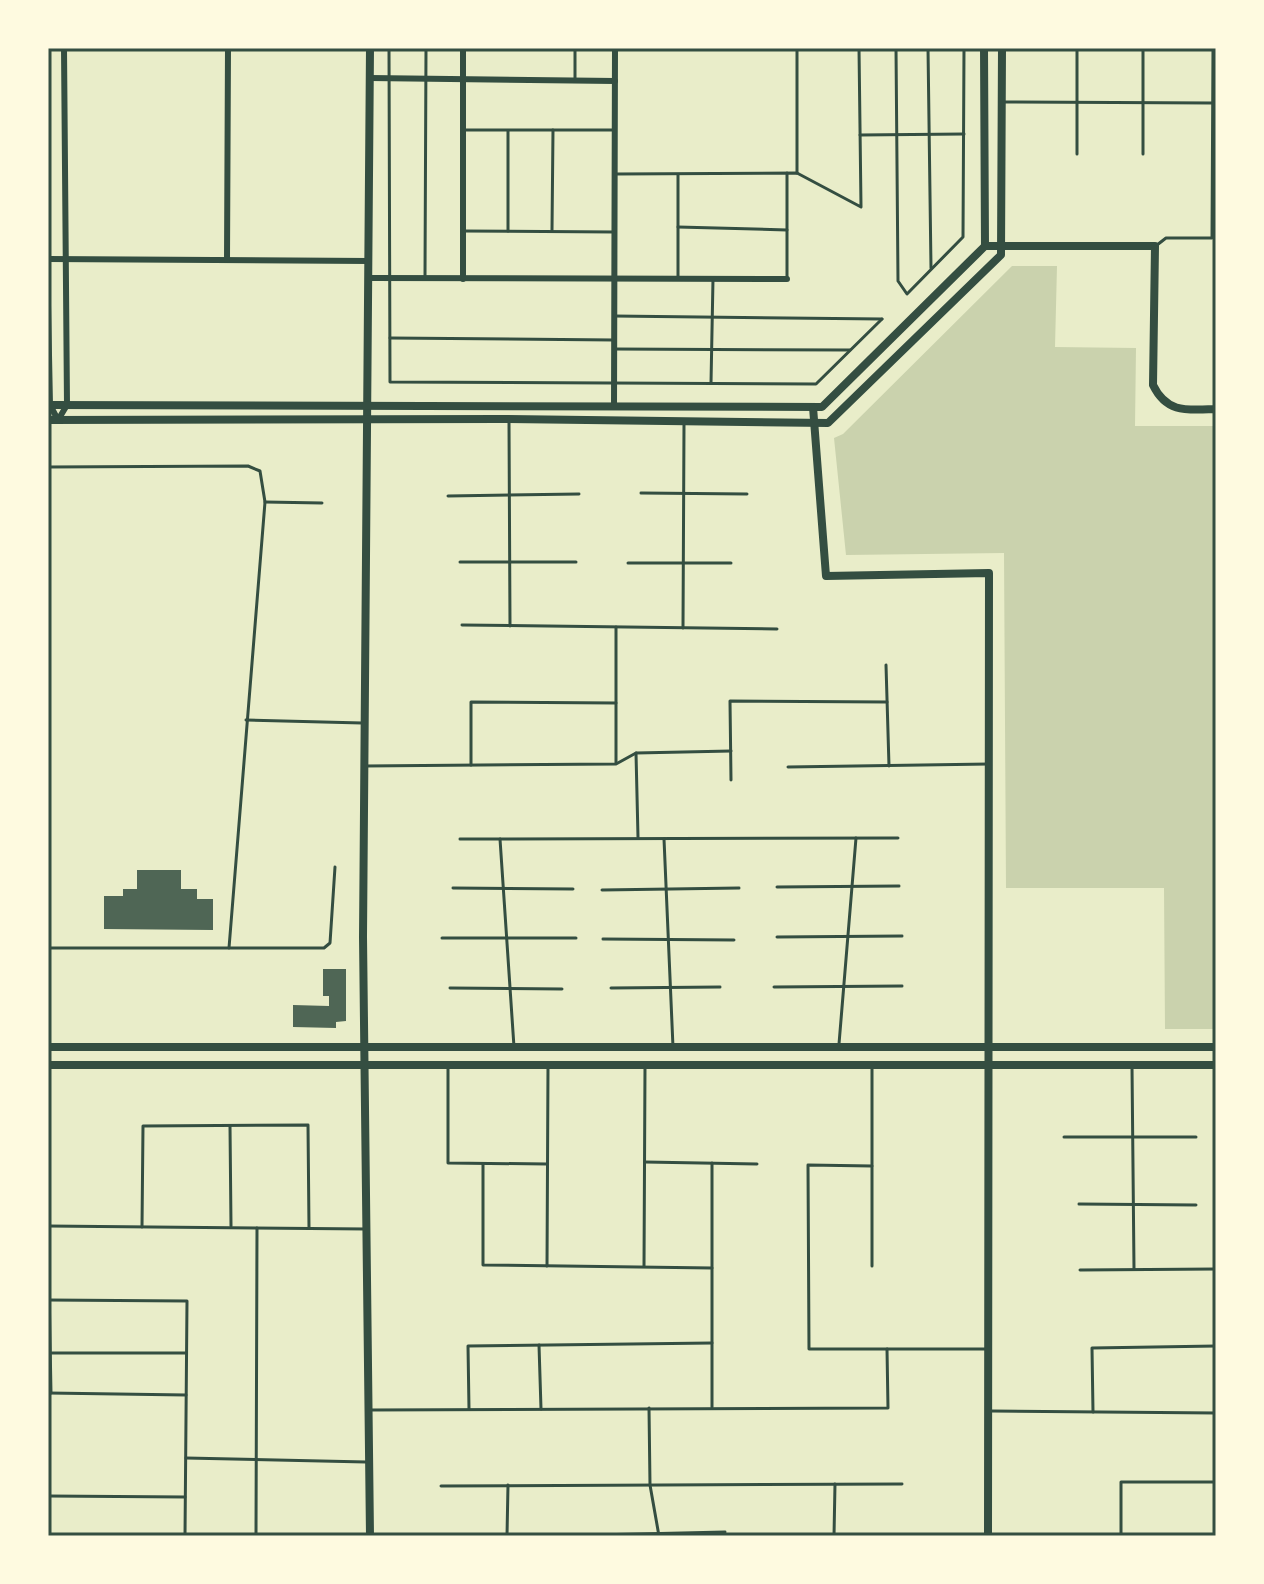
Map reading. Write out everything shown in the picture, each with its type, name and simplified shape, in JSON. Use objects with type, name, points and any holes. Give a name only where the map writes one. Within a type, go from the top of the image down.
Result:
[{"type":"street","points":[[53,420],[67,405],[64,48]]},
{"type":"street","points":[[227,260],[228,48]]},
{"type":"street","points":[[370,48],[364,766],[370,1536]]},
{"type":"street","points":[[463,48],[463,279]]},
{"type":"street","points":[[614,406],[615,48]]},
{"type":"street","points":[[984,48],[985,246]]},
{"type":"street","points":[[53,420],[509,419],[828,423],[1001,255],[1002,48]]},
{"type":"street","points":[[370,78],[615,81]]},
{"type":"street","points":[[49,405],[822,407],[985,246],[1155,246],[1153,385],[1161,400],[1171,406],[1216,409]]},
{"type":"street","points":[[48,259],[369,261]]},
{"type":"street","points":[[369,278],[787,279]]},
{"type":"street","points":[[48,305],[49,405],[53,420]]},
{"type":"street","points":[[813,407],[826,576],[989,573],[988,1536]]},
{"type":"street","points":[[48,1047],[1216,1047]]},
{"type":"street","points":[[48,1065],[1216,1065]]},
{"type":"lane","points":[[389,48],[390,382],[816,384],[882,319],[614,316]]},
{"type":"lane","points":[[425,278],[426,48]]},
{"type":"lane","points":[[575,48],[575,81]]},
{"type":"lane","points":[[797,48],[797,173]]},
{"type":"lane","points":[[615,174],[797,173],[861,207],[859,48]]},
{"type":"lane","points":[[896,48],[898,281],[907,294],[963,237],[964,48]]},
{"type":"lane","points":[[928,48],[931,271]]},
{"type":"lane","points":[[1077,48],[1077,154]]},
{"type":"lane","points":[[1143,48],[1143,154]]},
{"type":"lane","points":[[1155,246],[1166,238],[1212,238],[1213,48]]},
{"type":"lane","points":[[1002,102],[1212,103]]},
{"type":"lane","points":[[463,130],[615,130]]},
{"type":"lane","points":[[508,130],[508,231]]},
{"type":"lane","points":[[552,231],[553,130]]},
{"type":"lane","points":[[860,135],[964,134]]},
{"type":"lane","points":[[678,173],[678,279]]},
{"type":"lane","points":[[787,173],[787,279]]},
{"type":"lane","points":[[678,227],[787,230]]},
{"type":"lane","points":[[463,231],[615,232]]},
{"type":"lane","points":[[711,383],[713,279]]},
{"type":"lane","points":[[390,338],[711,349],[850,350]]},
{"type":"lane","points":[[509,419],[510,626]]},
{"type":"lane","points":[[683,628],[684,421]]},
{"type":"lane","points":[[48,467],[248,466],[260,471],[265,502],[229,948]]},
{"type":"lane","points":[[641,493],[747,494]]},
{"type":"lane","points":[[448,496],[579,494]]},
{"type":"lane","points":[[265,502],[322,503]]},
{"type":"lane","points":[[460,562],[576,562]]},
{"type":"lane","points":[[628,563],[731,563]]},
{"type":"lane","points":[[462,625],[777,629]]},
{"type":"lane","points":[[616,627],[616,764]]},
{"type":"lane","points":[[886,665],[889,766]]},
{"type":"lane","points":[[731,780],[730,701],[887,702]]},
{"type":"lane","points":[[471,765],[471,702],[616,703]]},
{"type":"lane","points":[[246,720],[365,723]]},
{"type":"lane","points":[[364,766],[616,764],[636,753],[731,751]]},
{"type":"lane","points":[[636,753],[638,839]]},
{"type":"lane","points":[[788,767],[989,764]]},
{"type":"lane","points":[[838,1048],[856,838]]},
{"type":"lane","points":[[460,839],[898,838]]},
{"type":"lane","points":[[500,839],[514,1047]]},
{"type":"lane","points":[[664,839],[673,1047]]},
{"type":"lane","points":[[48,948],[321,949],[328,946],[335,867]]},
{"type":"lane","points":[[777,887],[899,886]]},
{"type":"lane","points":[[453,888],[573,889]]},
{"type":"lane","points":[[602,890],[739,888]]},
{"type":"lane","points":[[777,937],[902,936]]},
{"type":"lane","points":[[442,938],[576,938]]},
{"type":"lane","points":[[603,939],[734,940]]},
{"type":"lane","points":[[774,987],[902,986]]},
{"type":"lane","points":[[611,988],[720,987]]},
{"type":"lane","points":[[450,988],[562,989]]},
{"type":"lane","points":[[448,1066],[448,1163],[547,1164]]},
{"type":"lane","points":[[547,1266],[548,1066]]},
{"type":"lane","points":[[644,1267],[645,1066]]},
{"type":"lane","points":[[872,1066],[872,1266]]},
{"type":"lane","points":[[1132,1066],[1134,1269]]},
{"type":"lane","points":[[142,1227],[143,1126],[308,1125],[309,1228]]},
{"type":"lane","points":[[230,1126],[231,1228]]},
{"type":"lane","points":[[1064,1137],[1196,1137]]},
{"type":"lane","points":[[645,1162],[757,1164]]},
{"type":"lane","points":[[712,1163],[712,1408]]},
{"type":"lane","points":[[483,1164],[483,1265],[712,1268]]},
{"type":"lane","points":[[872,1166],[808,1165],[809,1349],[988,1349]]},
{"type":"lane","points":[[1079,1204],[1196,1205]]},
{"type":"lane","points":[[186,1395],[49,1393],[48,1228],[366,1229]]},
{"type":"lane","points":[[256,1536],[257,1228]]},
{"type":"lane","points":[[1080,1270],[1216,1269]]},
{"type":"lane","points":[[48,1300],[187,1301],[185,1536]]},
{"type":"lane","points":[[469,1409],[468,1346],[712,1343]]},
{"type":"lane","points":[[539,1345],[541,1409]]},
{"type":"lane","points":[[1093,1412],[1092,1348],[1216,1346]]},
{"type":"lane","points":[[369,1410],[888,1408],[887,1349]]},
{"type":"lane","points":[[49,1353],[186,1353]]},
{"type":"lane","points":[[649,1408],[650,1485],[658,1535]]},
{"type":"lane","points":[[988,1411],[1216,1413]]},
{"type":"lane","points":[[186,1458],[369,1462]]},
{"type":"lane","points":[[1121,1536],[1121,1482],[1216,1482]]},
{"type":"lane","points":[[834,1536],[835,1484]]},
{"type":"lane","points":[[441,1486],[902,1484]]},
{"type":"lane","points":[[507,1536],[508,1485]]},
{"type":"lane","points":[[48,1496],[185,1497]]},
{"type":"lane","points":[[595,1535],[725,1532]]},
{"type":"green space","points":[[1012,266],[1057,266],[1055,347],[1136,348],[1135,426],[1216,426],[1216,1029],[1165,1029],[1164,888],[1006,888],[1004,553],[846,555],[834,438],[843,434]]},
{"type":"building","points":[[137,870],[181,870],[181,889],[197,889],[197,899],[213,899],[213,930],[104,929],[104,896],[123,896],[123,889],[137,889]]},
{"type":"building","points":[[323,969],[346,969],[346,1021],[336,1022],[336,1028],[293,1027],[293,1005],[329,1006],[329,996],[323,996]]}]
